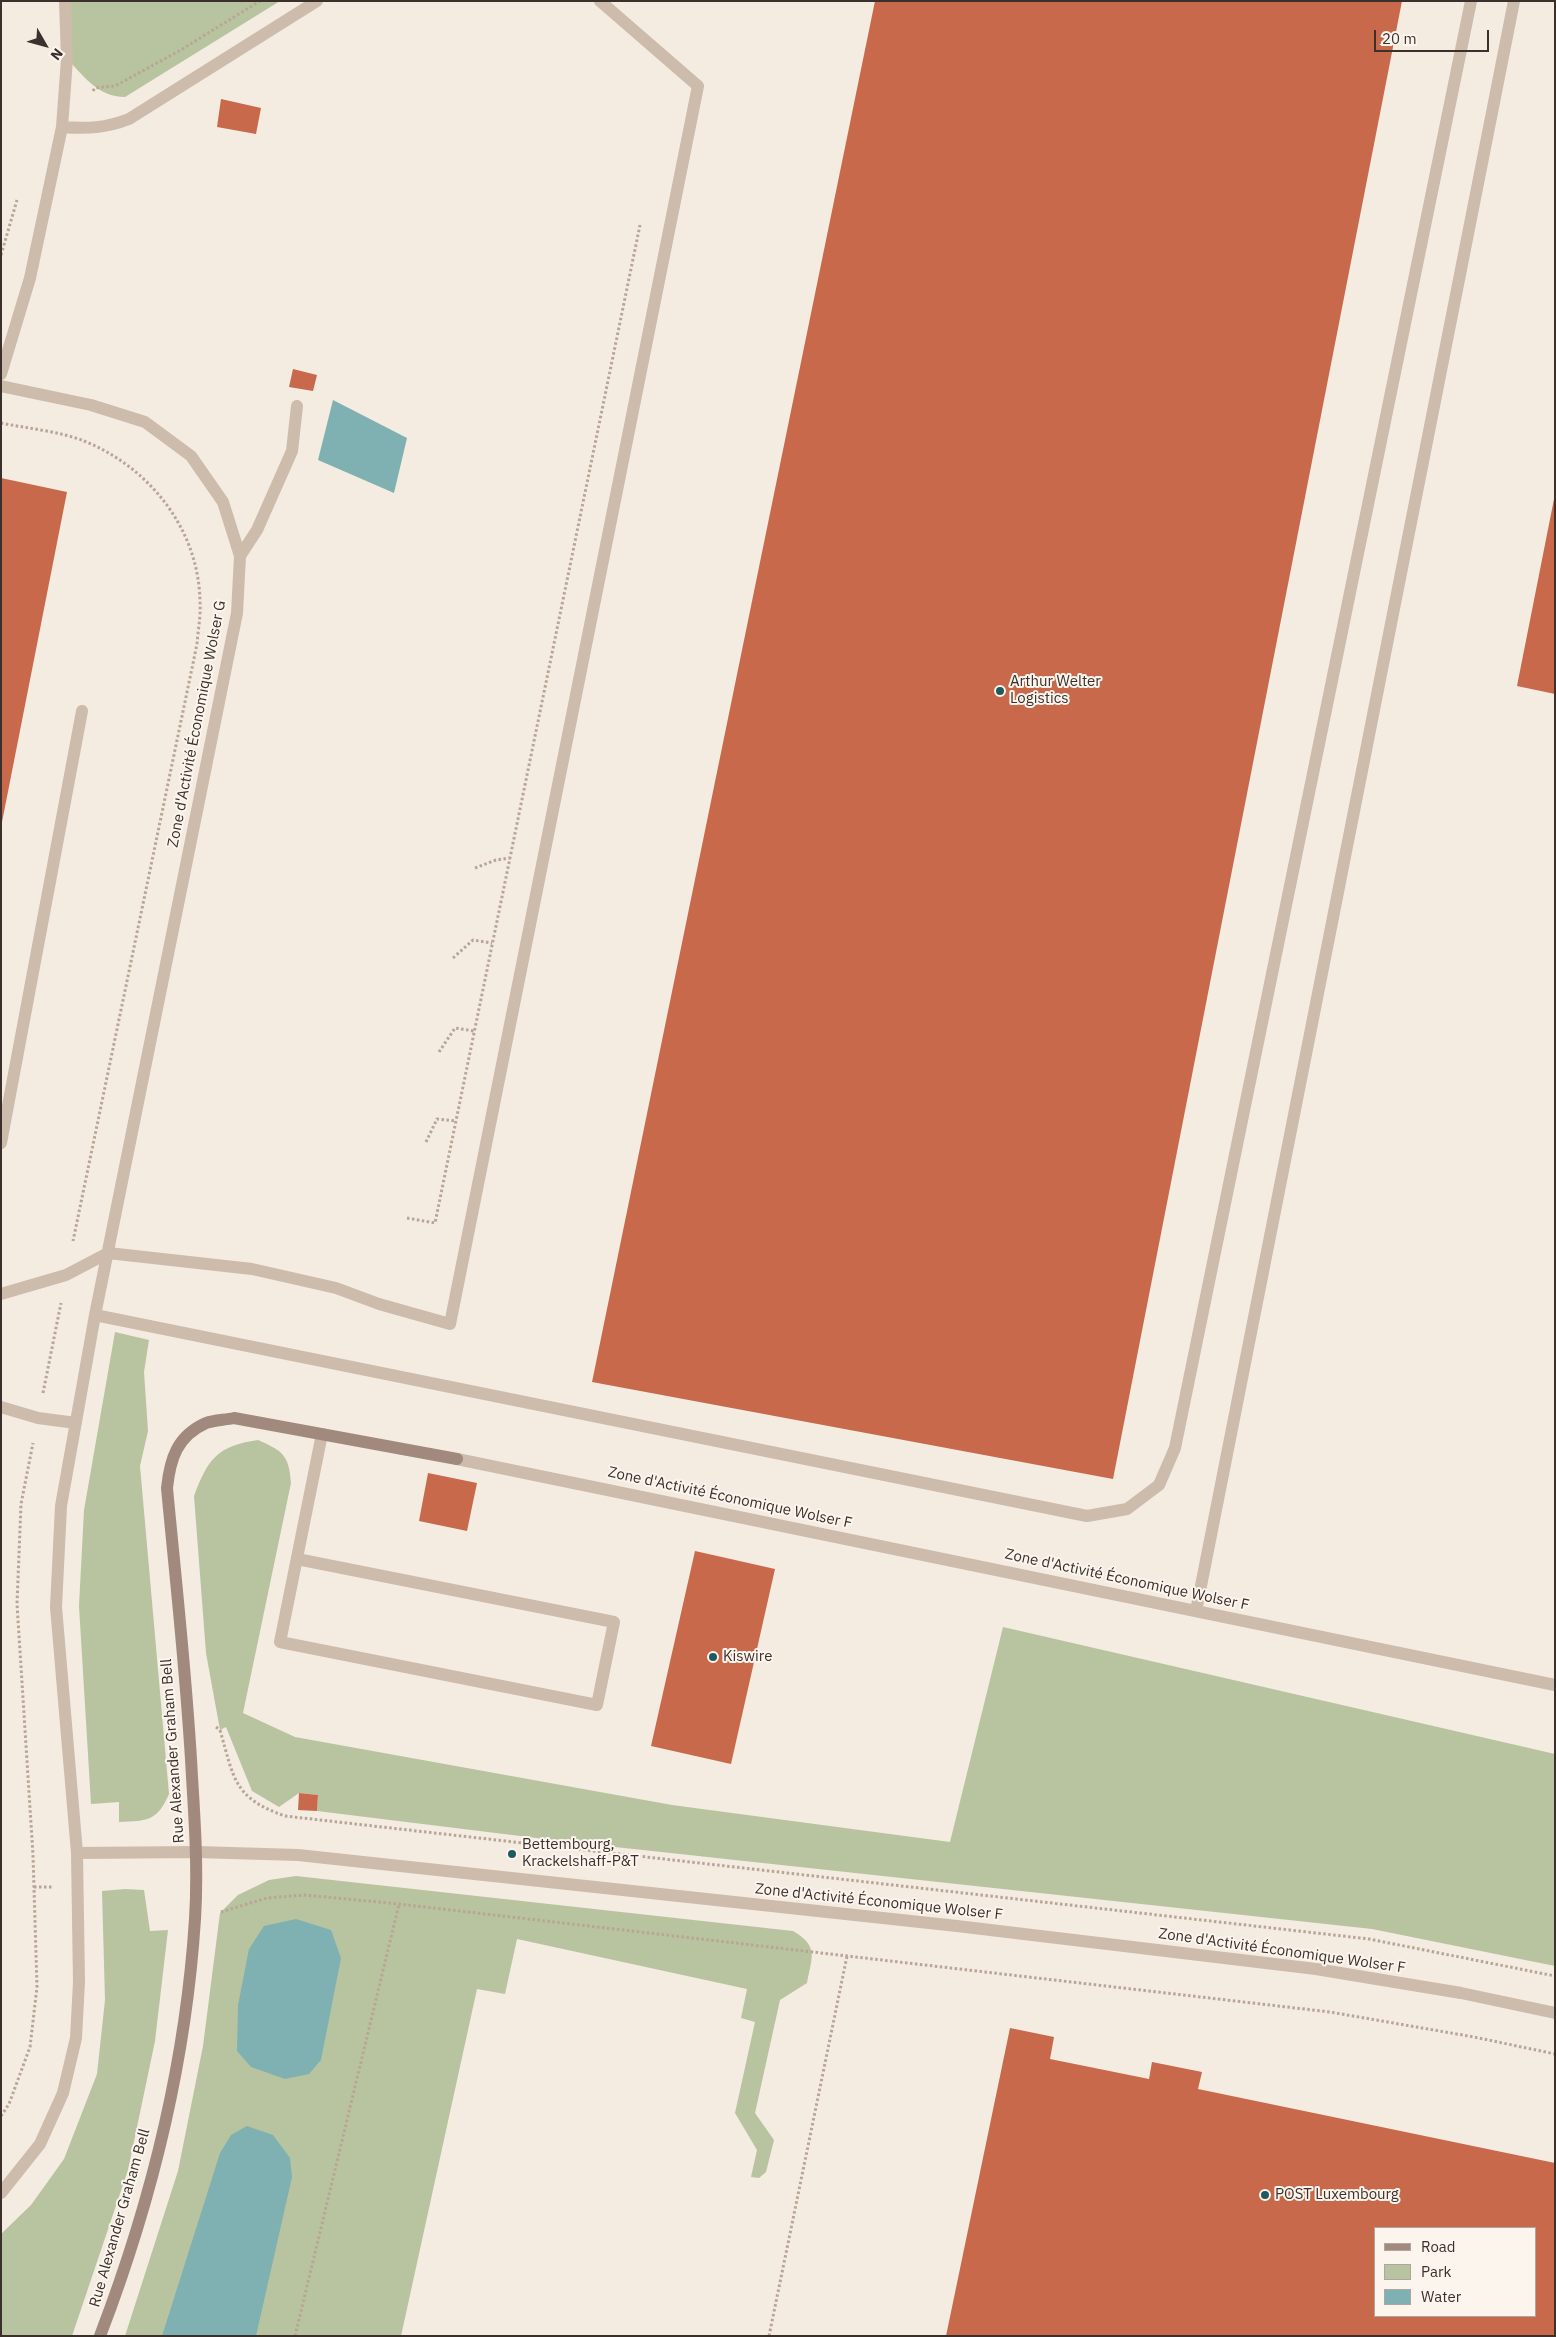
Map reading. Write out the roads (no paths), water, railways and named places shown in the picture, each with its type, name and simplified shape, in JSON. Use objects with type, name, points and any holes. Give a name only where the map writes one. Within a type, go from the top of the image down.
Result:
[{"type":"main road","name":"Rue Alexander Graham Bell","points":[[100,2336],[112,2304],[155,2167],[182,2042],[195,1920],[196,1852],[189,1722],[167,1488],[170,1461],[184,1438],[206,1423],[234,1418],[457,1459]]},
{"type":"lane","points":[[1,374],[30,278],[62,127],[67,58],[65,1]]},
{"type":"lane","points":[[62,127],[85,129],[108,127],[129,119],[317,1]]},
{"type":"lane","points":[[1,1294],[66,1275],[108,1253],[252,1268],[336,1288],[379,1304],[450,1324],[698,86],[600,1]]},
{"type":"lane","points":[[95,1315],[1087,1516],[1127,1510],[1159,1485],[1175,1448],[1471,1]]},
{"type":"lane","points":[[1196,1611],[1514,1]]},
{"type":"lane","name":"Zone d'Activité Économique Wolser G","points":[[1,386],[91,405],[145,422],[191,456],[223,502],[240,556],[237,613],[95,1315],[61,1506],[56,1607],[77,1853],[79,1982],[76,2038],[63,2093],[40,2144],[1,2194]]},
{"type":"lane","points":[[240,556],[258,530],[292,451],[298,406]]},
{"type":"lane","points":[[1,1144],[82,711]]},
{"type":"lane","points":[[1,1407],[38,1418],[76,1423]]},
{"type":"lane","points":[[297,1559],[614,1622],[597,1705],[280,1642],[322,1434]]},
{"type":"lane","name":"Zone d'Activité Économique Wolser F","points":[[457,1459],[1555,1685]]},
{"type":"lane","points":[[77,1853],[196,1852]]},
{"type":"lane","name":"Zone d'Activité Économique Wolser F","points":[[196,1852],[298,1855],[957,1926],[1316,1969],[1461,1993],[1555,2013]]},
{"type":"water","points":[[333,400],[407,438],[394,493],[318,460]]},
{"type":"water","points":[[296,1919],[331,1930],[341,1958],[321,2060],[309,2074],[285,2079],[251,2067],[237,2051],[238,2005],[249,1949],[264,1926]]},
{"type":"water","points":[[247,2126],[273,2135],[290,2158],[292,2177],[256,2336],[162,2336],[220,2153],[231,2135]]},
{"type":"place","name":"Arthur Welter Logistics","points":[[1000,691]]},
{"type":"place","name":"Kiswire","points":[[713,1657]]},
{"type":"place","name":"Bettembourg, Krackelshaff-P&T","points":[[512,1854]]},
{"type":"place","name":"POST Luxembourg","points":[[1265,2195]]}]
